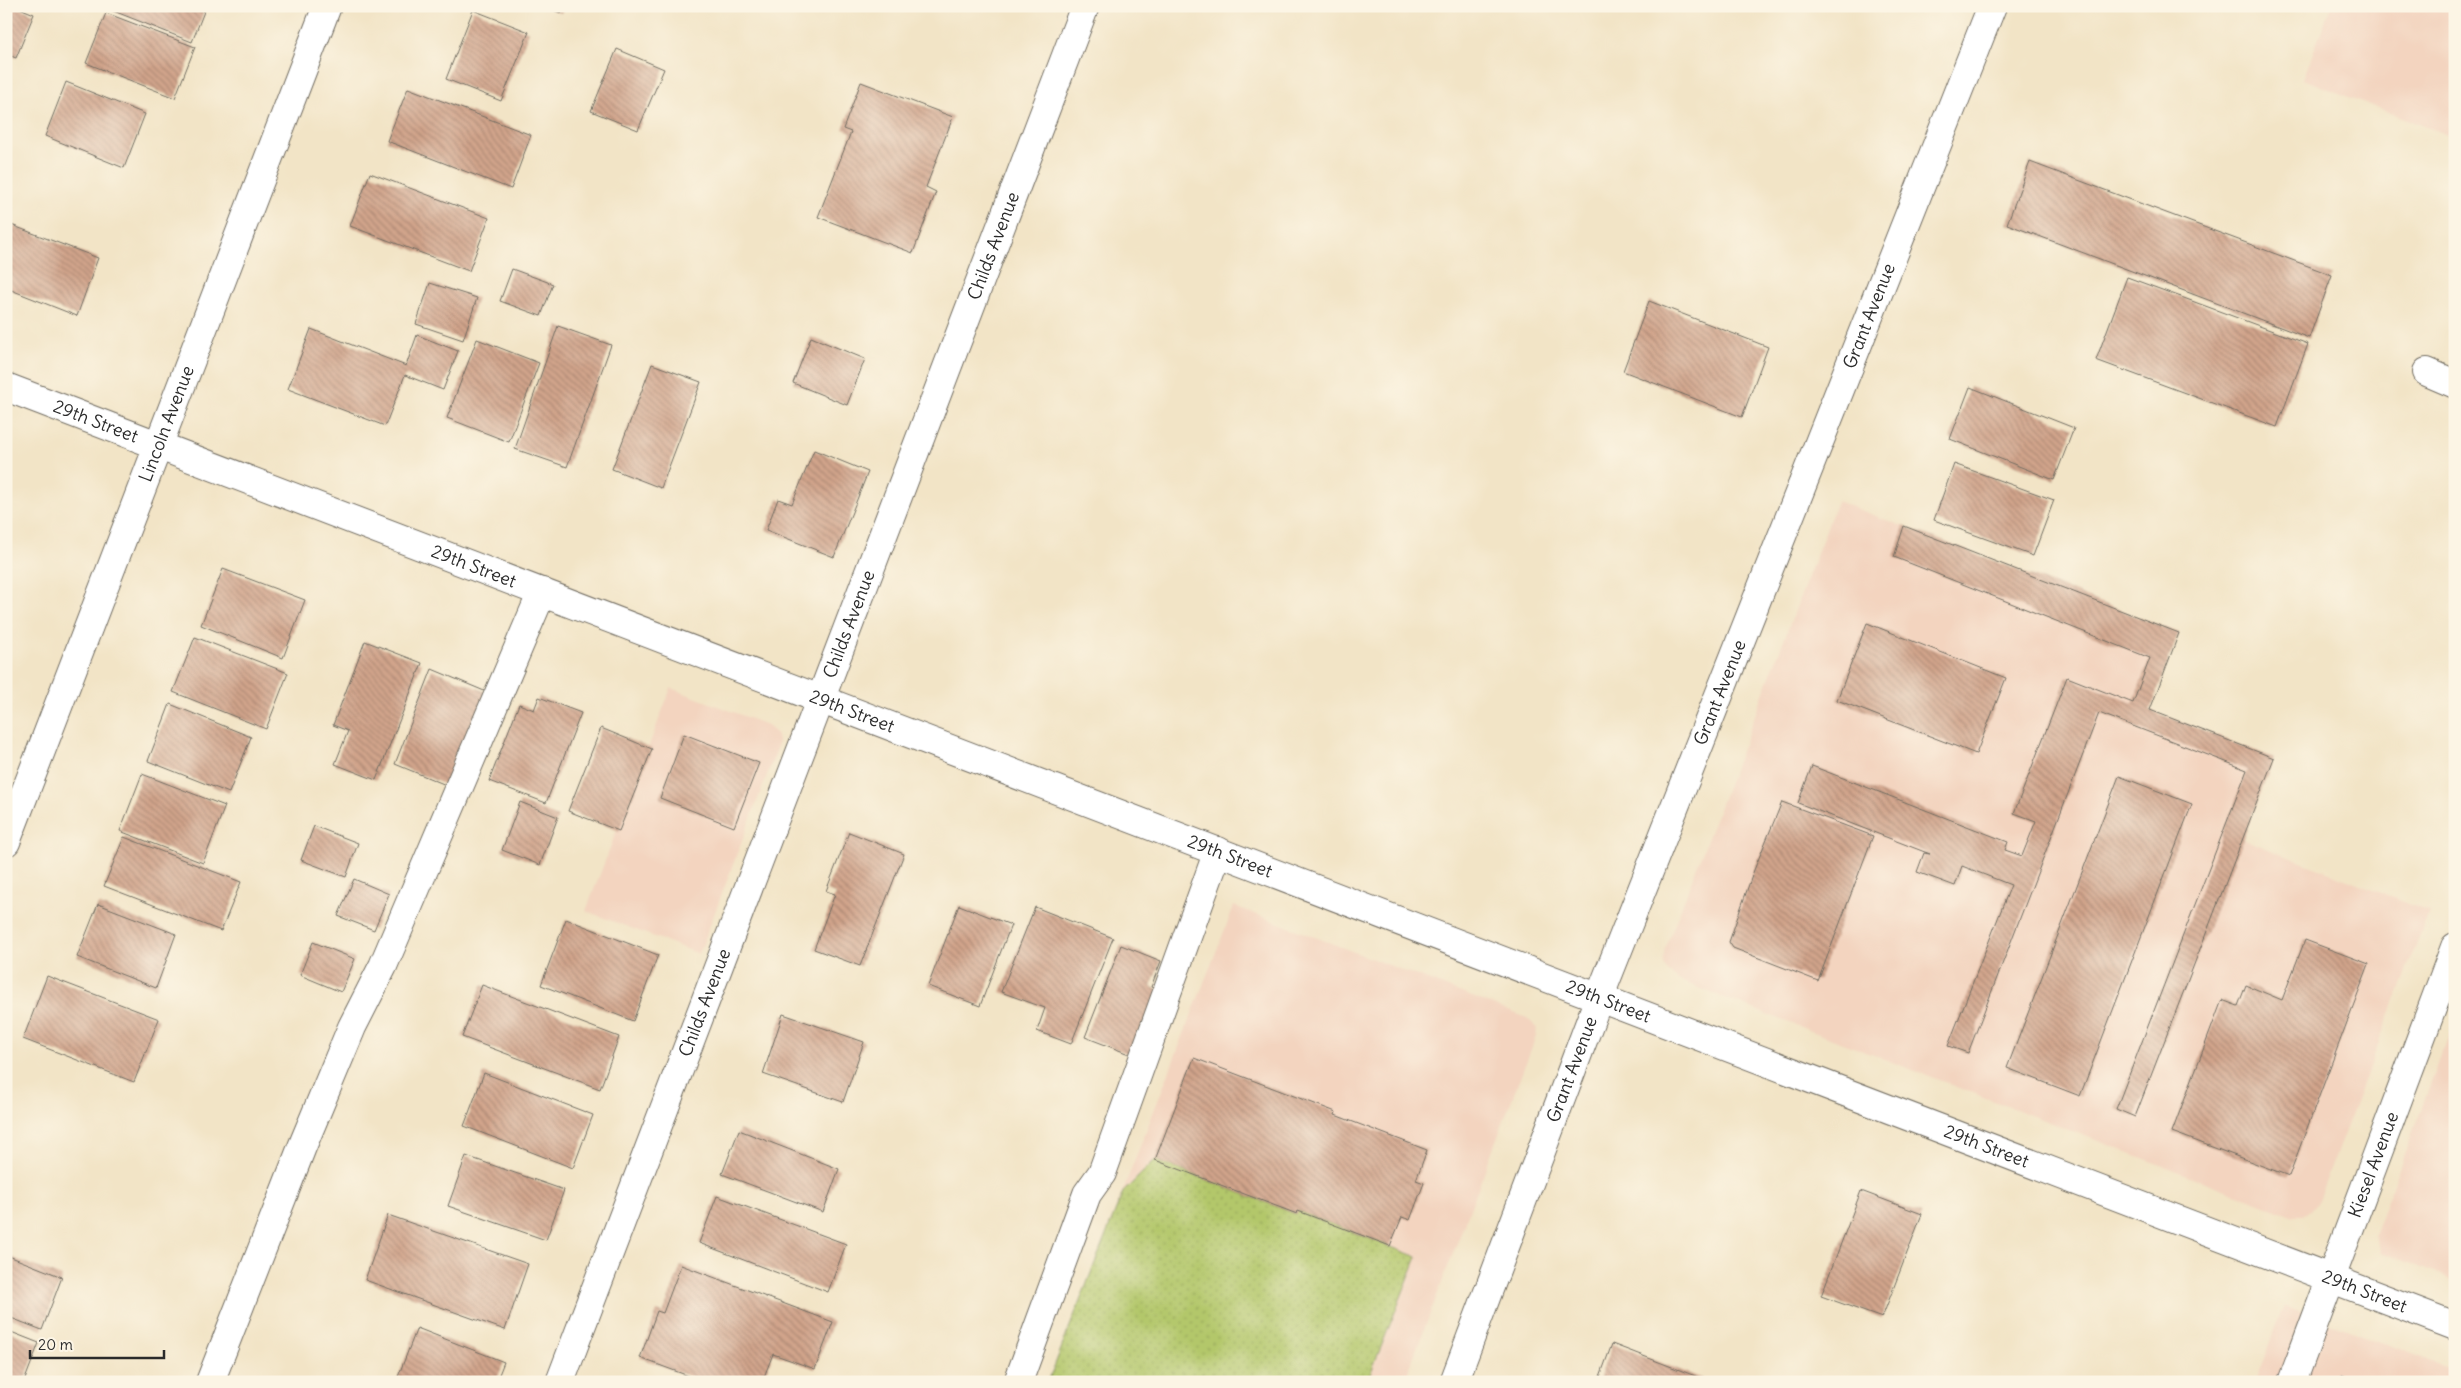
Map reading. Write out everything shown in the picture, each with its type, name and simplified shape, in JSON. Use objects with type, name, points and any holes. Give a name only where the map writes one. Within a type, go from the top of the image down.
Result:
[{"type":"street","name":"Lincoln Avenue","points":[[6,842],[327,6]]},
{"type":"street","name":"Childs Avenue","points":[[560,1382],[1085,6]]},
{"type":"street","name":"Grant Avenue","points":[[1454,1382],[1599,998],[1992,6]]},
{"type":"street","points":[[2427,372],[2455,384]]},
{"type":"street","name":"29th Street","points":[[6,387],[2455,1326]]},
{"type":"street","points":[[210,1382],[342,1053],[412,900],[542,592]]},
{"type":"street","points":[[1018,1382],[1087,1194],[1102,1173],[1218,852]]},
{"type":"street","name":"Kiesel Avenue","points":[[2292,1382],[2455,947]]},
{"type":"shaded area","points":[[2331,6],[2455,6],[2455,138],[2303,79]]},
{"type":"shaded area","points":[[1837,501],[2179,633],[2150,710],[2274,758],[2243,839],[2429,912],[2318,1201],[2303,1216],[2294,1216],[1678,980],[1666,969],[1663,961],[1665,950]]},
{"type":"shaded area","points":[[671,688],[767,725],[776,734],[778,741],[777,749],[699,954],[586,911]]},
{"type":"shaded area","points":[[1234,906],[1527,1018],[1537,1028],[1536,1036],[1404,1382],[1048,1382]]},
{"type":"shaded area","points":[[2455,1019],[2455,1282],[2382,1252],[2374,1235]]},
{"type":"shaded area","points":[[2285,1306],[2455,1370],[2455,1382],[2255,1382]]},
{"type":"green space","points":[[1155,1160],[1296,1214],[1298,1211],[1417,1257],[1367,1382],[1048,1382],[1123,1192]]},
{"type":"building","points":[[6,6],[15,6],[34,14],[16,58],[6,54]]},
{"type":"building","points":[[101,6],[198,6],[205,9],[192,42]]},
{"type":"building","points":[[543,6],[564,6],[561,13]]},
{"type":"building","points":[[473,10],[529,32],[501,101],[446,79]]},
{"type":"building","points":[[106,13],[195,47],[175,98],[86,63]]},
{"type":"building","points":[[617,49],[664,69],[638,130],[591,111]]},
{"type":"building","points":[[66,82],[145,114],[124,168],[45,136]]},
{"type":"building","points":[[861,82],[953,117],[926,187],[936,192],[913,253],[818,217],[851,132],[843,129]]},
{"type":"building","points":[[408,88],[531,135],[511,189],[387,141]]},
{"type":"building","points":[[2030,162],[2332,275],[2309,338],[2007,224]]},
{"type":"building","points":[[370,173],[489,218],[469,271],[350,226]]},
{"type":"building","points":[[6,223],[98,258],[77,316],[6,288]]},
{"type":"building","points":[[512,269],[553,284],[541,316],[500,301]]},
{"type":"building","points":[[2127,277],[2308,344],[2277,427],[2096,360]]},
{"type":"building","points":[[430,283],[477,298],[463,340],[416,324]]},
{"type":"building","points":[[1649,301],[1768,347],[1742,417],[1623,371]]},
{"type":"building","points":[[558,326],[611,345],[567,467],[515,449]]},
{"type":"building","points":[[311,329],[406,366],[417,335],[458,351],[443,390],[405,375],[385,426],[288,389]]},
{"type":"building","points":[[811,337],[865,359],[847,405],[793,383]]},
{"type":"building","points":[[477,339],[539,363],[509,442],[447,418]]},
{"type":"building","points":[[652,364],[701,382],[661,488],[612,469]]},
{"type":"building","points":[[1970,387],[2074,428],[2054,480],[1950,439]]},
{"type":"building","points":[[814,450],[868,472],[834,557],[766,530],[778,499],[792,504]]},
{"type":"building","points":[[1954,464],[2054,500],[2033,556],[1934,520]]},
{"type":"building","points":[[1904,526],[2179,633],[2150,710],[2274,758],[2135,1117],[2116,1109],[2247,770],[2099,713],[1968,1053],[1948,1046],[2011,885],[1962,866],[1955,886],[1917,872],[1924,853],[1930,854],[1798,803],[1812,766],[2008,842],[2005,850],[2022,856],[2036,821],[2014,813],[2067,677],[2133,703],[2150,658],[1894,557]]},
{"type":"building","points":[[223,569],[305,600],[283,658],[201,625]]},
{"type":"building","points":[[1867,623],[2006,678],[1976,754],[1837,700]]},
{"type":"building","points":[[195,637],[288,673],[266,729],[173,692]]},
{"type":"building","points":[[365,641],[422,663],[376,780],[335,764],[348,731],[333,725]]},
{"type":"building","points":[[432,669],[489,693],[451,787],[395,764]]},
{"type":"building","points":[[539,697],[581,713],[546,803],[489,781],[519,704],[534,710]]},
{"type":"building","points":[[170,704],[251,737],[229,793],[148,761]]},
{"type":"building","points":[[601,728],[652,749],[619,831],[568,811]]},
{"type":"building","points":[[684,734],[759,763],[734,827],[660,798]]},
{"type":"building","points":[[142,774],[225,806],[203,863],[120,831]]},
{"type":"building","points":[[2119,776],[2192,804],[2080,1096],[2007,1068]]},
{"type":"building","points":[[520,802],[558,817],[540,865],[502,850]]},
{"type":"building","points":[[1782,802],[1873,836],[1818,981],[1733,948],[1729,942],[1754,870]]},
{"type":"building","points":[[314,826],[358,843],[346,877],[301,860]]},
{"type":"building","points":[[849,832],[904,854],[860,966],[814,949],[835,894],[826,891]]},
{"type":"building","points":[[124,837],[241,882],[221,931],[104,886]]},
{"type":"building","points":[[354,879],[389,894],[374,930],[338,916]]},
{"type":"building","points":[[98,904],[176,934],[156,988],[77,957]]},
{"type":"building","points":[[959,905],[1011,925],[980,1006],[928,986]]},
{"type":"building","points":[[1035,907],[1113,938],[1071,1044],[1037,1031],[1045,1008],[1001,992]]},
{"type":"building","points":[[566,919],[658,955],[633,1021],[541,985]]},
{"type":"building","points":[[2305,940],[2369,964],[2289,1176],[2172,1132],[2222,1000],[2238,1006],[2246,985],[2282,1000]]},
{"type":"building","points":[[313,942],[355,959],[341,992],[300,975]]},
{"type":"building","points":[[1121,945],[1161,961],[1151,987],[1160,990],[1134,1056],[1085,1037]]},
{"type":"building","points":[[47,976],[159,1019],[134,1082],[23,1039]]},
{"type":"building","points":[[482,985],[619,1037],[600,1089],[462,1037]]},
{"type":"building","points":[[783,1014],[864,1042],[843,1102],[763,1074]]},
{"type":"building","points":[[1194,1058],[1336,1112],[1335,1115],[1427,1150],[1416,1180],[1424,1183],[1410,1220],[1402,1217],[1390,1246],[1298,1211],[1297,1214],[1155,1160]]},
{"type":"building","points":[[484,1073],[593,1115],[573,1168],[464,1126]]},
{"type":"building","points":[[739,1130],[839,1169],[823,1212],[722,1174]]},
{"type":"building","points":[[466,1156],[564,1190],[546,1240],[448,1206]]},
{"type":"building","points":[[1861,1191],[1922,1214],[1882,1318],[1821,1296]]},
{"type":"building","points":[[717,1196],[846,1244],[828,1292],[699,1243]]},
{"type":"building","points":[[388,1215],[528,1264],[505,1330],[365,1280]]},
{"type":"building","points":[[6,1255],[62,1277],[42,1330],[6,1316]]},
{"type":"building","points":[[681,1265],[833,1322],[815,1369],[773,1354],[762,1382],[705,1382],[640,1358],[657,1311],[663,1313]]},
{"type":"building","points":[[417,1328],[504,1362],[496,1382],[396,1382]]},
{"type":"building","points":[[6,1330],[39,1343],[24,1382],[6,1382]]},
{"type":"building","points":[[1612,1344],[1711,1382],[1598,1382]]},
{"type":"building","points":[[2342,1375],[2360,1382],[2340,1382]]}]
